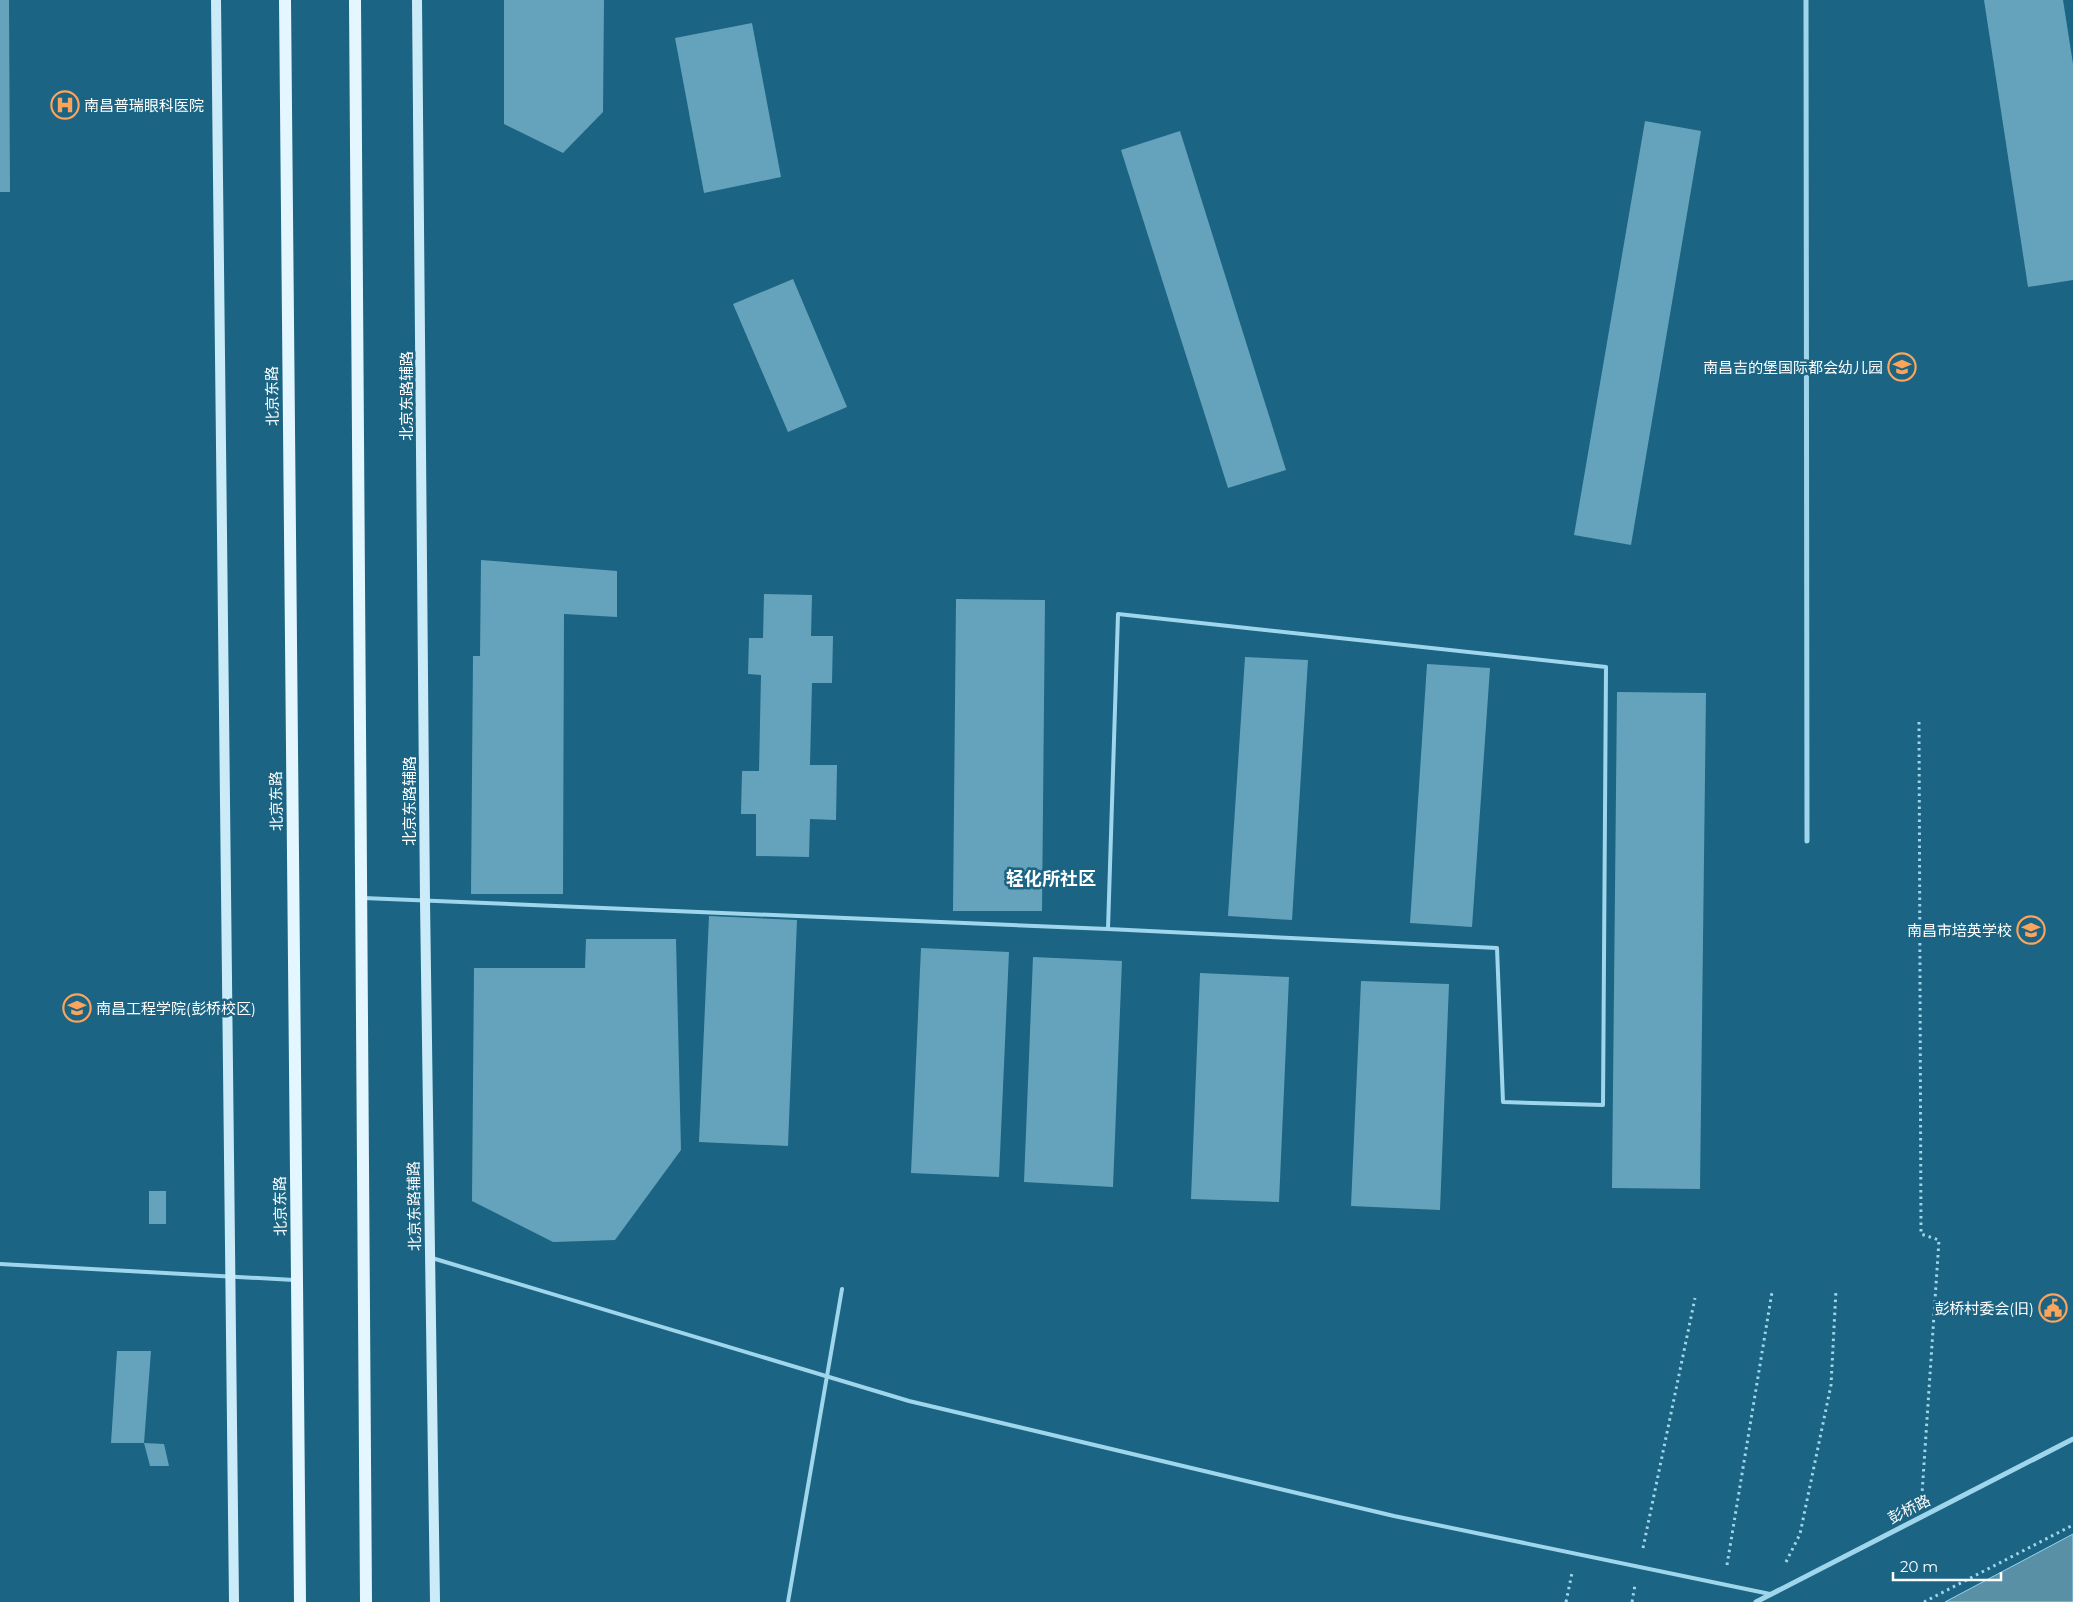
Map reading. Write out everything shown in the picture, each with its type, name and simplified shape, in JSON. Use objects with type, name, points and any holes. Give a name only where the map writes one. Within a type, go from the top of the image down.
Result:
[{"type":"main road","points":[[216,0],[234,1602]]},
{"type":"main road","name":"北京东路","points":[[285,0],[300,1602]]},
{"type":"main road","points":[[355,0],[366,1602]]},
{"type":"main road","name":"北京东路辅路","points":[[417,0],[425,901],[435,1602]]},
{"type":"street","points":[[1806,0],[1807,841]]},
{"type":"street","name":"彭桥路","points":[[1756,1602],[2073,1438]]},
{"type":"lane","points":[[361,898],[1108,929],[1497,948],[1502,1102],[1603,1105],[1606,666],[1118,614],[1108,929]]},
{"type":"lane","points":[[430,1257],[909,1401],[1394,1516],[1771,1594]]},
{"type":"lane","points":[[0,1264],[297,1281]]},
{"type":"lane","points":[[788,1602],[842,1289]]},
{"type":"path","points":[[1918,722],[1921,1234],[1939,1240],[1921,1517]]},
{"type":"path","points":[[1771,1594],[1800,1534],[1831,1385],[1836,1290]]},
{"type":"path","points":[[1724,1584],[1772,1292]]},
{"type":"path","points":[[1632,1602],[1694,1298]]},
{"type":"path","points":[[1924,1602],[2073,1525]]},
{"type":"path","points":[[1566,1602],[1576,1554]]},
{"type":"water","points":[[2073,1534],[2073,1602],[1945,1602]]},
{"type":"building","points":[[0,0],[9,0],[10,192],[0,192]]},
{"type":"building","points":[[504,0],[604,0],[603,112],[563,153],[504,124]]},
{"type":"building","points":[[1984,0],[2063,0],[2073,64],[2073,280],[2028,287]]},
{"type":"building","points":[[752,23],[781,177],[704,193],[675,38]]},
{"type":"building","points":[[1645,121],[1701,131],[1631,545],[1574,535]]},
{"type":"building","points":[[1180,131],[1286,470],[1228,488],[1121,150]]},
{"type":"building","points":[[793,279],[847,407],[788,432],[733,304]]},
{"type":"building","points":[[481,560],[617,571],[617,617],[564,614],[563,894],[471,894],[473,656],[480,656]]},
{"type":"building","points":[[764,594],[812,595],[811,636],[833,636],[832,683],[812,683],[810,765],[837,765],[836,820],[810,819],[809,857],[756,856],[756,814],[741,814],[742,771],[759,771],[761,675],[748,674],[749,638],[763,638]]},
{"type":"building","points":[[956,599],[1045,600],[1042,911],[953,911]]},
{"type":"building","points":[[1245,657],[1308,660],[1292,920],[1228,916]]},
{"type":"building","points":[[1427,664],[1490,668],[1472,927],[1410,923]]},
{"type":"building","points":[[1617,692],[1706,693],[1700,1189],[1612,1188]]},
{"type":"building","points":[[709,916],[797,920],[788,1146],[699,1142]]},
{"type":"building","points":[[586,939],[676,939],[681,1150],[615,1240],[553,1242],[472,1201],[474,968],[585,968]]},
{"type":"building","points":[[921,948],[1009,952],[999,1177],[911,1173]]},
{"type":"building","points":[[1033,957],[1122,961],[1113,1187],[1024,1182]]},
{"type":"building","points":[[1200,973],[1289,977],[1279,1202],[1191,1199]]},
{"type":"building","points":[[1361,981],[1449,984],[1440,1210],[1351,1206]]},
{"type":"building","points":[[149,1191],[166,1191],[166,1224],[149,1224]]},
{"type":"building","points":[[117,1351],[151,1351],[144,1443],[111,1443]]},
{"type":"building","points":[[144,1443],[164,1444],[169,1466],[150,1466]]},
{"type":"place","name":"南昌普瑞眼科医院","points":[[65,105]]},
{"type":"place","name":"南昌吉的堡国际都会幼儿园","points":[[1902,367]]},
{"type":"place","name":"南昌市培英学校","points":[[2031,930]]},
{"type":"place","name":"南昌工程学院(彭桥校区)","points":[[77,1008]]},
{"type":"place","name":"彭桥村委会(旧)","points":[[2053,1308]]},
{"type":"district","name":"轻化所社区","points":[[1051,879]]}]
